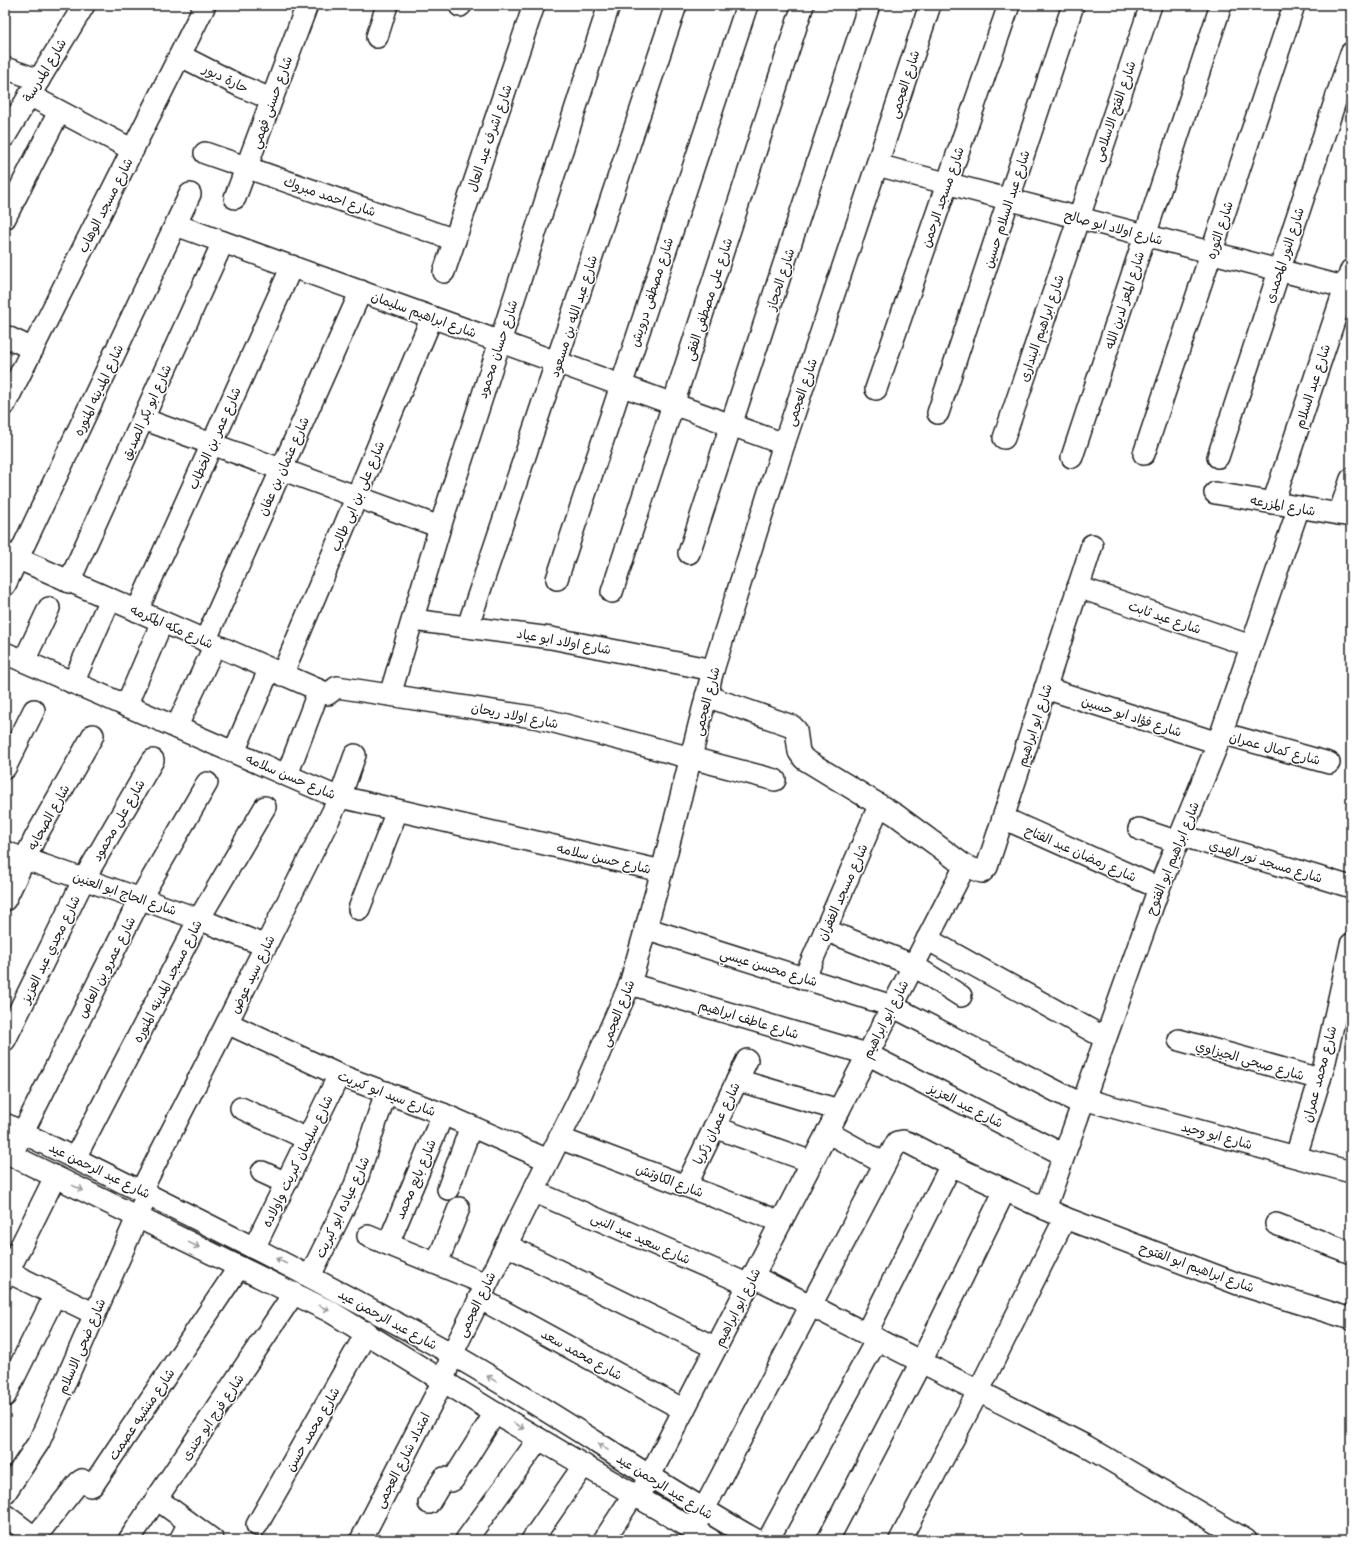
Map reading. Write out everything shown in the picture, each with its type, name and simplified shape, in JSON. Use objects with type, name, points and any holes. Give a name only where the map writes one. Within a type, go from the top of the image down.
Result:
[{"type":"street","name":"شارع المدرسة","points":[[5,136],[84,5]]},
{"type":"street","name":"شارع مسجد الوهاب","points":[[5,404],[181,56],[205,5]]},
{"type":"street","name":"شارع حسنى فهمي","points":[[235,198],[307,5]]},
{"type":"street","points":[[377,37],[387,5]]},
{"type":"street","name":"شارع اشرف عبد العال","points":[[444,272],[534,5]]},
{"type":"street","name":"شارع حسان محمود","points":[[390,695],[440,527],[499,341],[609,5]]},
{"type":"street","name":"شارع عبد الله بن مسعود","points":[[468,626],[676,5]]},
{"type":"street","name":"شارع مصطفى درويش","points":[[557,579],[747,5]]},
{"type":"street","name":"شارع على مصطفى الفقى","points":[[612,592],[803,5]]},
{"type":"street","name":"شارع الحجاز","points":[[689,553],[870,5]]},
{"type":"street","name":"شارع العجمى","points":[[443,1381],[452,1354],[596,1063],[630,984],[662,871],[706,696],[784,444],[930,5]]},
{"type":"street","name":"شارع مسجد الرحمن","points":[[876,390],[1009,5]]},
{"type":"street","name":"شارع عبد السلام حسين","points":[[938,413],[1072,5]]},
{"type":"street","name":"شارع الفتح الاسلامى","points":[[1078,218],[1151,5]]},
{"type":"street","name":"شارع المعز لدين الله","points":[[1072,457],[1221,5]]},
{"type":"street","name":"شارع الثوره","points":[[1144,454],[1294,5]]},
{"type":"street","name":"شارع النور المحمدى","points":[[1218,457],[1351,53]]},
{"type":"street","name":"حارة دبور","points":[[181,56],[240,86],[271,99]]},
{"type":"street","points":[[5,68],[34,88],[59,112],[133,150]]},
{"type":"street","points":[[5,218],[59,112]]},
{"type":"street","name":"شارع احمد مبروك","points":[[205,153],[455,240]]},
{"type":"street","name":"شارع اولاد ابو صالح","points":[[877,165],[1279,270],[1349,282]]},
{"type":"street","name":"شارع المدينه المنوره","points":[[5,585],[12,556],[190,194]]},
{"type":"street","name":"شارع ابراهيم البندارى","points":[[1004,438],[1078,218]]},
{"type":"street","name":"شارع ابراهيم سليمان","points":[[176,225],[784,444]]},
{"type":"street","name":"شارع ابو بكر الصديق","points":[[69,582],[224,242]]},
{"type":"street","name":"شارع عمر بن الخطاب","points":[[136,611],[292,266]]},
{"type":"street","name":"شارع عبد السلام","points":[[1273,503],[1349,282]]},
{"type":"street","name":"شارع عثمان بن عفان","points":[[210,643],[281,470],[361,291]]},
{"type":"street","name":"شارع على بن ابى طالب","points":[[234,752],[275,672],[356,497],[432,317]]},
{"type":"street","points":[[5,336],[33,350]]},
{"type":"street","points":[[143,419],[440,527]]},
{"type":"street","points":[[1345,515],[1351,479]]},
{"type":"street","name":"شارع المزرعه","points":[[1215,493],[1345,515]]},
{"type":"street","name":"شارع ابراهيم ابو الفتوح","points":[[1045,1209],[1159,888],[1220,738],[1299,507]]},
{"type":"street","name":"شارع ابو ابراهيم","points":[[604,1540],[650,1477],[965,866],[978,872],[985,870],[1092,545]]},
{"type":"street","name":"شارع مكه المكرمه","points":[[12,556],[275,672],[328,689]]},
{"type":"street","name":"شارع عيد ثابت","points":[[1078,587],[1251,646]]},
{"type":"street","points":[[73,683],[110,599]]},
{"type":"street","points":[[24,661],[49,608]]},
{"type":"street","name":"شارع اولاد ابو عياد","points":[[413,620],[468,626],[588,645],[714,670]]},
{"type":"street","points":[[126,706],[162,622]]},
{"type":"street","points":[[176,728],[210,643]]},
{"type":"street","name":"شارع حسن سلامه","points":[[5,653],[287,776],[340,797],[662,871]]},
{"type":"street","name":"شارع فؤاد ابو حسين","points":[[1045,688],[1220,738]]},
{"type":"street","points":[[287,776],[328,689]]},
{"type":"street","name":"شارع اولاد ريحان","points":[[328,689],[390,695],[539,718],[775,780]]},
{"type":"street","points":[[706,696],[792,726],[796,730],[799,752],[804,759],[896,815],[965,866]]},
{"type":"street","points":[[5,768],[34,710]]},
{"type":"street","name":"شارع الصحابه","points":[[5,900],[25,859],[92,735]]},
{"type":"street","name":"شارع كمال عمران","points":[[1220,738],[1329,763]]},
{"type":"street","name":"شارع سيد عوض","points":[[144,1192],[340,797],[355,755]]},
{"type":"street","name":"شارع على محمود","points":[[84,879],[153,760]]},
{"type":"street","name":"شارع عمرو بن العاص","points":[[8,1154],[14,1128],[140,899],[207,783]]},
{"type":"street","name":"شارع مسجد الغفران","points":[[804,979],[880,806]]},
{"type":"street","name":"شارع مسجد المدينه المنوره","points":[[75,1158],[199,919],[265,807]]},
{"type":"street","points":[[359,909],[397,810]]},
{"type":"street","name":"شارع رمضان عبد الفتاح","points":[[1003,818],[1159,888]]},
{"type":"street","name":"شارع مسجد نور الهدي","points":[[1139,829],[1179,838],[1351,886]]},
{"type":"street","name":"شارع الحاج ابو العنين","points":[[5,852],[199,919],[266,946]]},
{"type":"street","name":"شارع مجدي عبد العزيز","points":[[5,1040],[84,879]]},
{"type":"street","name":"شارع محسن عيسي","points":[[645,928],[892,1006],[1082,1102]]},
{"type":"street","points":[[825,930],[913,965],[961,996]]},
{"type":"street","points":[[928,939],[1105,1038]]},
{"type":"street","name":"شارع محمد عمران","points":[[1296,1156],[1320,1079],[1351,944]]},
{"type":"street","name":"شارع عاطف ابراهيم","points":[[630,984],[868,1054]]},
{"type":"street","name":"شارع سيد ابو كبريت","points":[[227,1023],[339,1075],[443,1114],[548,1160]]},
{"type":"street","name":"شارع صبحى الجيزاوي","points":[[1179,1040],[1320,1079]]},
{"type":"street","name":"شارع عبد العزيز","points":[[868,1054],[1064,1155]]},
{"type":"street","name":"شارع عمران زكريا","points":[[686,1186],[747,1060]]},
{"type":"street","name":"شارع سليمان كبريت واولاده","points":[[254,1248],[339,1075]]},
{"type":"street","points":[[737,1080],[839,1110]]},
{"type":"street","name":"شارع عياده ابو كبريت","points":[[310,1276],[355,1185],[386,1092]]},
{"type":"street","name":"شارع ابو وحيد","points":[[1082,1102],[1296,1156],[1351,1172]]},
{"type":"street","points":[[241,1108],[307,1139]]},
{"type":"street","name":"شارع بايع محمد","points":[[388,1244],[443,1114]]},
{"type":"street","points":[[448,1189],[472,1126]]},
{"type":"street","points":[[714,1127],[812,1162]]},
{"type":"street","name":"شارع عبد الرحمن عيد","points":[[14,1128],[310,1276],[452,1354],[704,1511],[756,1540]]},
{"type":"street","points":[[693,1530],[885,1164],[828,1132]]},
{"type":"street","name":"شارع الكاوتش","points":[[559,1138],[781,1222]]},
{"type":"street","name":"شارع ابراهيم ابو الفتوح","points":[[885,1164],[897,1142],[903,1141],[950,1165],[1065,1218],[1238,1284],[1351,1319]]},
{"type":"street","name":"شارع عبد الرحمن عيد","points":[[8,1154],[294,1293],[367,1332],[495,1413],[710,1540]]},
{"type":"street","points":[[768,1540],[871,1336],[950,1165]]},
{"type":"street","points":[[262,1172],[286,1183]]},
{"type":"street","points":[[55,1177],[6,1275],[55,1295],[95,1314]]},
{"type":"street","points":[[828,1540],[921,1362],[1005,1190]]},
{"type":"street","name":"شارع سعيد عبد النبى","points":[[533,1191],[810,1305],[1086,1446],[1246,1540]]},
{"type":"street","name":"شارع ضحى الاسلام","points":[[5,1493],[39,1442],[137,1217],[144,1192]]},
{"type":"street","points":[[437,1263],[460,1208]]},
{"type":"street","points":[[900,1540],[978,1392],[1065,1218]]},
{"type":"street","points":[[1276,1224],[1351,1253]]},
{"type":"street","points":[[368,1236],[437,1263],[483,1291]]},
{"type":"street","points":[[506,1245],[716,1348]]},
{"type":"street","name":"شارع منشيه عصمت","points":[[35,1539],[79,1482],[84,1481],[90,1486],[93,1485],[240,1267]]},
{"type":"street","name":"شارع محمد سعد","points":[[483,1291],[684,1410]]},
{"type":"street","name":"شارع فرج ابو جندى","points":[[128,1540],[294,1293]]},
{"type":"street","points":[[5,1396],[55,1295]]},
{"type":"street","name":"شارع محمد حسن","points":[[257,1525],[367,1332]]},
{"type":"street","name":"امتداد شارع العجمى","points":[[361,1540],[443,1381]]},
{"type":"street","points":[[429,1503],[444,1478],[451,1481],[453,1480],[495,1413]]},
{"type":"street","points":[[466,1540],[539,1438]]},
{"type":"street","points":[[532,1540],[584,1465]]},
{"type":"street","points":[[156,1499],[185,1531],[213,1540]]},
{"type":"street","points":[[5,1515],[35,1539]]}]
